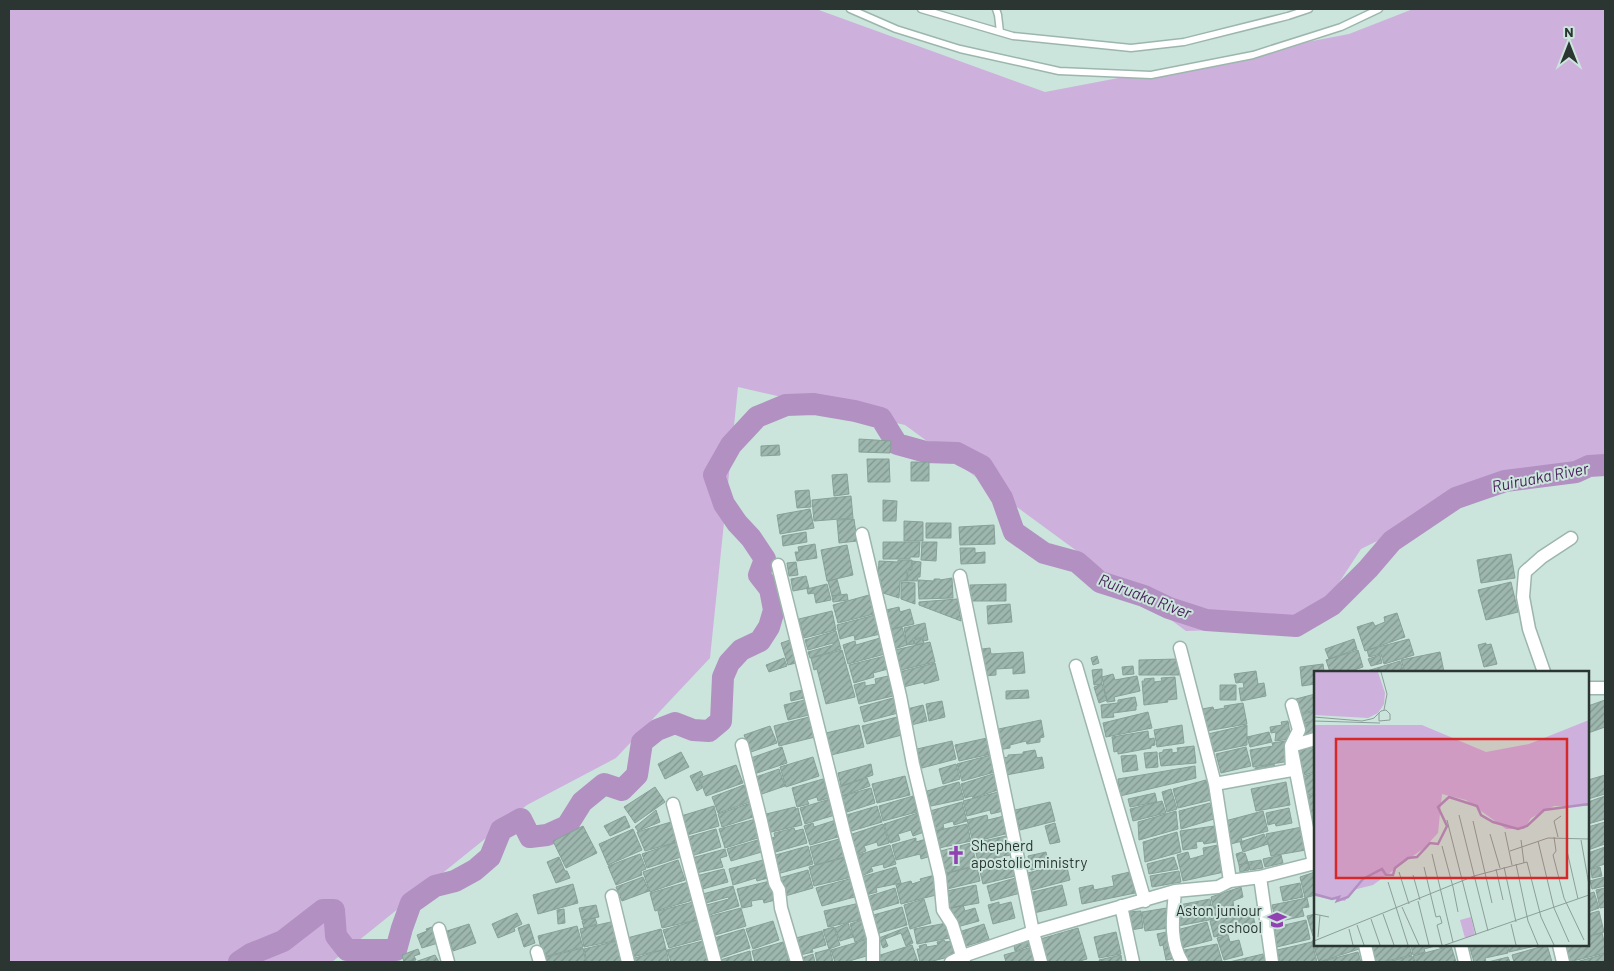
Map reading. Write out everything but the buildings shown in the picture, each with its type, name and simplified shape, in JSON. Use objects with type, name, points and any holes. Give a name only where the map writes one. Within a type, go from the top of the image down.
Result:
[{"type":"street","points":[[862,534],[940,877],[943,910],[952,924],[963,959]]},
{"type":"street","points":[[1544,671],[1528,621],[1523,597],[1525,572],[1542,556],[1571,538]]},
{"type":"street","points":[[778,565],[844,832],[873,938],[873,962]]},
{"type":"street","points":[[960,576],[1033,932],[1041,962]]},
{"type":"street","points":[[1180,648],[1215,784],[1230,881]]},
{"type":"street","points":[[1076,666],[1145,901]]},
{"type":"street","points":[[1589,688],[1605,688]]},
{"type":"street","points":[[1215,784],[1292,770],[1291,746],[1299,730],[1292,705]]},
{"type":"street","points":[[1291,746],[1314,740]]},
{"type":"street","points":[[742,745],[775,883],[779,890],[781,908],[796,962]]},
{"type":"street","points":[[1291,746],[1314,858]]},
{"type":"street","points":[[673,804],[715,962]]},
{"type":"street","points":[[951,962],[1033,932],[1121,906],[1145,901],[1174,891],[1218,887],[1230,881],[1260,877],[1314,863]]},
{"type":"street","points":[[1260,877],[1272,962]]},
{"type":"street","points":[[1174,891],[1172,928],[1178,954],[1182,962]]},
{"type":"street","points":[[612,896],[628,962]]},
{"type":"street","points":[[1121,906],[1133,962]]},
{"type":"street","points":[[439,929],[448,962]]},
{"type":"street","points":[[1365,946],[1369,962]]},
{"type":"street","points":[[1462,946],[1465,962]]},
{"type":"street","points":[[1559,946],[1563,962]]},
{"type":"lane","points":[[850,9],[896,29],[960,49],[1059,71],[1151,75],[1253,55],[1341,27],[1378,9]]},
{"type":"lane","points":[[921,9],[1013,36],[1131,48],[1184,42],[1309,9]]},
{"type":"lane","points":[[996,9],[1000,32]]},
{"type":"shaded area","points":[[9,9],[816,9],[1045,92],[1349,34],[1413,9],[1605,9],[1605,467],[1525,468],[1361,549],[1310,627],[1186,631],[905,425],[738,387],[710,658],[616,758],[527,805],[332,962],[9,962]]},
{"type":"waterway","name":"Ruiruaka River","points":[[239,962],[251,954],[283,941],[323,910],[334,910],[336,936],[347,950],[396,950],[411,903],[435,886],[455,881],[475,870],[490,857],[501,830],[521,819],[530,837],[547,835],[567,826],[582,802],[604,784],[622,790],[637,775],[642,742],[657,730],[675,723],[693,730],[709,731],[721,721],[723,677],[729,663],[741,650],[760,641],[769,627],[774,610],[770,589],[759,575],[765,559],[724,504],[714,475],[731,445],[757,417],[786,405],[814,404],[855,411],[881,418],[897,444],[926,452],[957,453],[982,466],[1002,498],[1014,532],[1044,553],[1077,562],[1100,582],[1144,596],[1169,608],[1206,620],[1296,626],[1332,605],[1368,569],[1392,541],[1456,498],[1505,481],[1576,472],[1589,466],[1605,465]]},
{"type":"place","name":"Shepherd apostolic ministry","points":[[956,855]]},
{"type":"place","name":"Aston juniour school","points":[[1277,920]]}]
